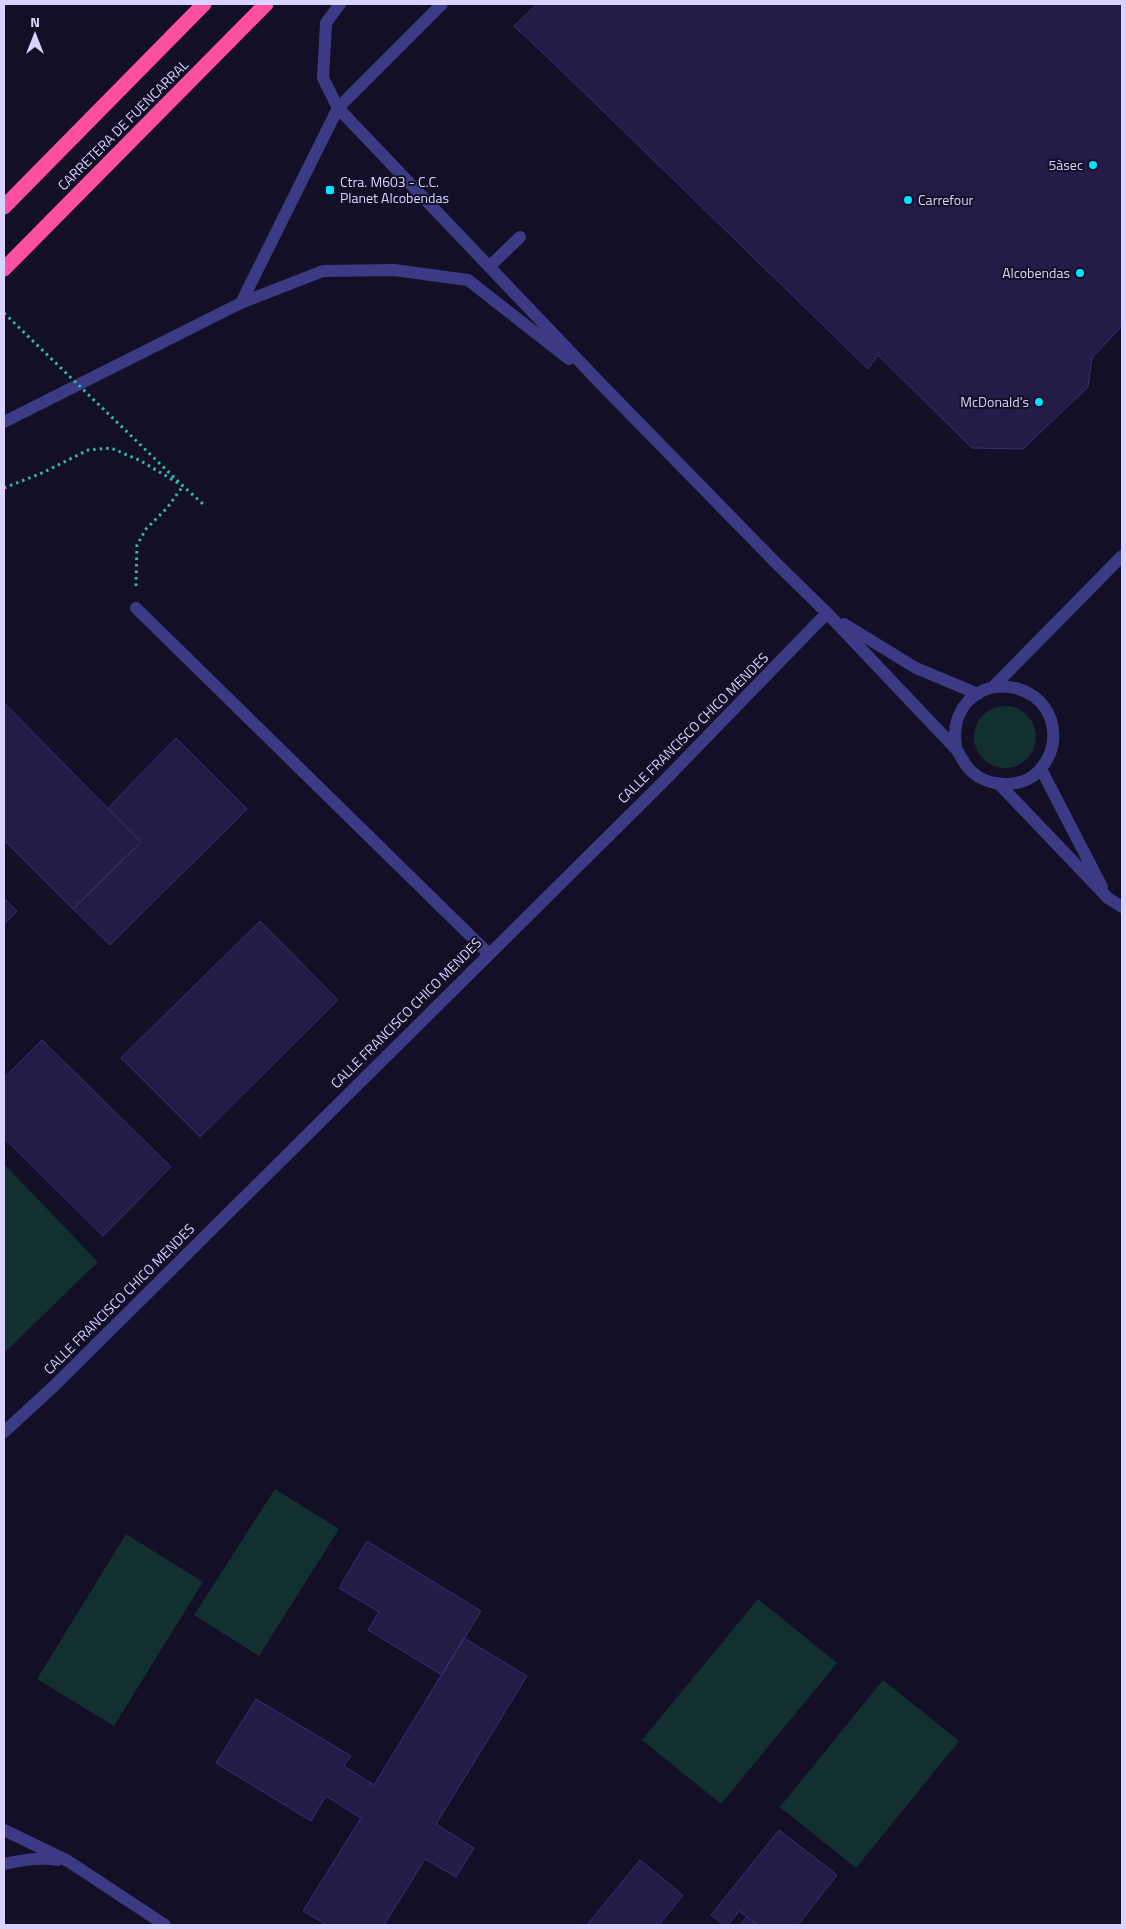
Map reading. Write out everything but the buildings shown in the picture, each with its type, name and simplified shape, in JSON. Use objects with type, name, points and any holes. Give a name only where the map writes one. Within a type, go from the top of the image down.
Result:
[{"type":"highway","name":"CARRETERA DE FUENCARRAL","points":[[4,207],[204,4]]},
{"type":"highway","name":"CARRETERA DE FUENCARRAL","points":[[4,269],[266,4]]},
{"type":"street","points":[[340,4],[326,23],[323,78],[338,108],[602,384],[827,613],[956,748],[969,770],[984,780],[1000,785],[1018,783],[1033,776],[1041,769],[1050,754],[1054,737],[1048,711],[1037,698],[1024,690],[1007,686],[993,687]]},
{"type":"street","points":[[241,303],[338,108],[442,4]]},
{"type":"street","points":[[4,200],[26,184]]},
{"type":"street","points":[[490,266],[520,237]]},
{"type":"street","points":[[4,422],[241,303],[323,271],[394,270],[468,280],[602,384]]},
{"type":"street","points":[[956,748],[955,732],[959,715],[965,705],[978,694],[993,687],[1122,556]]},
{"type":"street","points":[[136,608],[488,954]]},
{"type":"street","points":[[827,613],[916,668],[978,694]]},
{"type":"street","name":"CALLE FRANCISCO CHICO MENDES","points":[[4,1432],[53,1387],[663,782],[827,613]]},
{"type":"street","points":[[1041,769],[1108,898]]},
{"type":"street","points":[[1000,785],[1108,898],[1122,907]]},
{"type":"street","points":[[4,1830],[68,1861],[165,1925]]},
{"type":"street","points":[[4,1864],[46,1858],[68,1861]]},
{"type":"path","points":[[4,313],[202,504]]},
{"type":"path","points":[[4,488],[42,473],[88,450],[111,448],[141,461],[183,486]]},
{"type":"path","points":[[136,608],[136,545],[146,529],[167,508],[183,486]]},
{"type":"green space","points":[[1005,706],[1017,708],[1027,715],[1034,725],[1036,737],[1034,749],[1027,759],[1017,766],[1005,768],[993,766],[983,759],[976,749],[974,737],[976,725],[983,715],[993,708]]},
{"type":"green space","points":[[4,1164],[98,1262],[6,1351],[4,1348]]},
{"type":"green space","points":[[275,1489],[339,1529],[259,1656],[194,1615]]},
{"type":"green space","points":[[126,1534],[203,1582],[114,1726],[37,1679]]},
{"type":"green space","points":[[758,1599],[837,1663],[721,1804],[642,1740]]},
{"type":"green space","points":[[883,1680],[959,1741],[856,1868],[780,1807]]},
{"type":"place","name":"5àsec","points":[[1093,165]]},
{"type":"place","name":"Ctra. M603 - C.C. Planet Alcobendas","points":[[330,190]]},
{"type":"place","name":"Carrefour","points":[[908,200]]},
{"type":"place","name":"Alcobendas","points":[[1080,273]]},
{"type":"place","name":"McDonald's","points":[[1039,402]]}]
